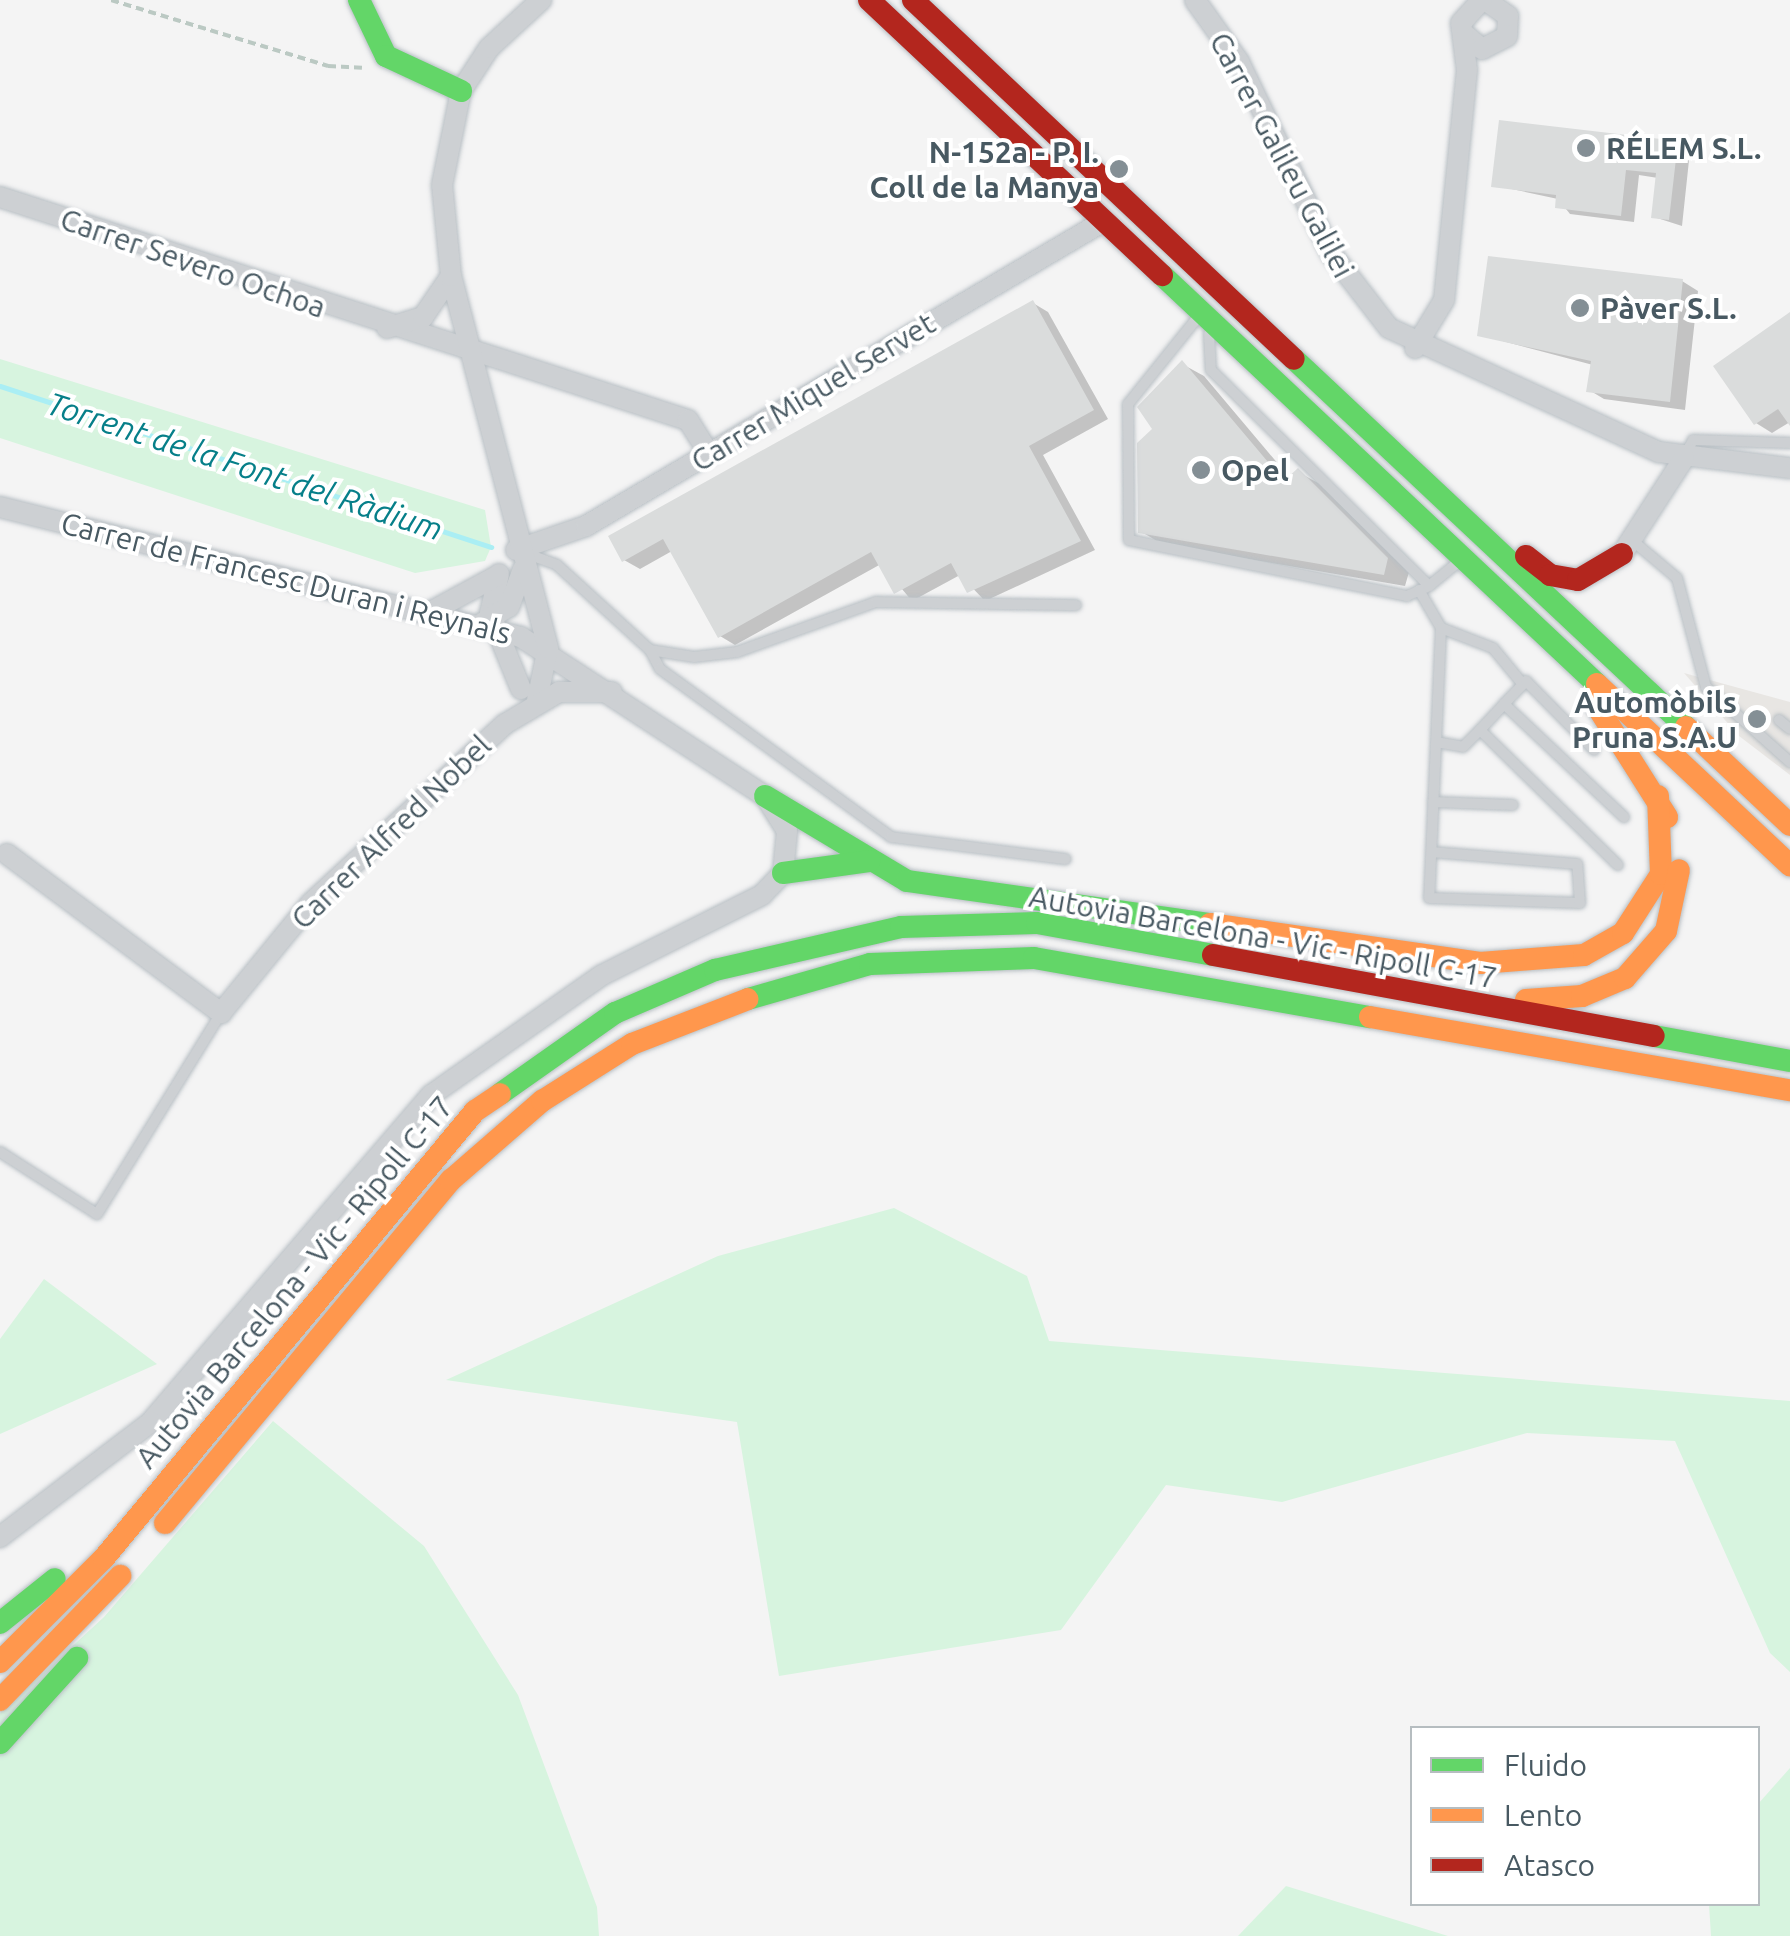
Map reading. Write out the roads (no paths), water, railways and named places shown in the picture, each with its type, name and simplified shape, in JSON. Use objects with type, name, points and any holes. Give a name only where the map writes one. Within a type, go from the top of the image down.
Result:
[{"type":"highway","points":[[358,0],[386,56],[461,91]]},
{"type":"highway","points":[[869,0],[1790,865]]},
{"type":"highway","points":[[913,0],[1782,817],[1790,836]]},
{"type":"highway","points":[[1368,429],[1541,570],[1578,580],[1602,604],[1754,792]]},
{"type":"highway","points":[[1430,525],[1461,567],[1588,696],[1658,796],[1675,839],[1678,890],[1644,962],[1602,991],[1554,1002],[1449,998]]},
{"type":"highway","points":[[1578,580],[1628,547]]},
{"type":"highway","points":[[1602,604],[1628,547]]},
{"type":"highway","points":[[765,796],[869,861],[959,892],[1071,900],[1384,954],[1558,960],[1623,934],[1655,894],[1665,852],[1658,796]]},
{"type":"highway","points":[[783,873],[820,860],[869,861]]},
{"type":"highway","name":"Autovia Barcelona - Vic - Ripoll C-17","points":[[0,1662],[104,1558],[434,1153],[524,1073],[615,1013],[814,940],[1037,923],[1790,1060]]},
{"type":"highway","name":"Autovia Barcelona - Vic - Ripoll C-17","points":[[0,1700],[128,1568],[450,1180],[542,1100],[721,1003],[870,964],[1034,958],[1580,1057],[1790,1090]]},
{"type":"highway","points":[[1580,1057],[1790,1113]]},
{"type":"highway","points":[[0,1622],[110,1525],[277,1322],[339,1268]]},
{"type":"highway","points":[[0,1743],[110,1617],[140,1564]]},
{"type":"street","points":[[542,0],[489,48],[461,91],[444,157],[450,276],[520,559],[548,648]]},
{"type":"street","name":"Carrer Galileu Galilei","points":[[1196,0],[1239,62],[1358,294],[1416,348],[1684,458],[1790,468]]},
{"type":"street","points":[[1416,348],[1444,300],[1467,70],[1462,15],[1484,0],[1501,6],[1510,27],[1467,70]]},
{"type":"street","points":[[1462,33],[1491,48]]},
{"type":"street","name":"Carrer Severo Ochoa","points":[[0,197],[386,328],[688,420],[709,453]]},
{"type":"street","name":"Carrer Miquel Servet","points":[[520,559],[566,537],[1104,221]]},
{"type":"street","points":[[386,328],[423,317],[450,276]]},
{"type":"street","points":[[1628,547],[1684,458]]},
{"type":"street","name":"Carrer de Francesc Duran i Reynals","points":[[0,507],[488,624],[548,648],[765,796]]},
{"type":"street","points":[[427,612],[520,559]]},
{"type":"street","points":[[488,624],[509,607],[520,559]]},
{"type":"street","points":[[499,574],[488,624],[529,695],[619,693]]},
{"type":"street","name":"Carrer Alfred Nobel","points":[[221,1013],[311,903],[505,724],[529,695],[548,648]]},
{"type":"street","points":[[0,1537],[151,1422],[431,1095],[518,1027],[762,895],[783,873],[787,831],[765,796]]},
{"type":"street","points":[[7,854],[221,1013]]},
{"type":"lane","points":[[1205,315],[1128,404],[1128,540],[1407,596],[1424,588],[1450,566],[1461,567]]},
{"type":"lane","points":[[1205,315],[1211,370],[1424,588],[1440,628],[1431,852],[1434,902],[1580,903],[1576,864],[1431,852]]},
{"type":"lane","points":[[1684,458],[1693,440],[1790,443]]},
{"type":"lane","points":[[1628,547],[1677,578],[1706,687],[1790,762]]},
{"type":"lane","points":[[520,559],[557,565],[650,650],[660,669],[890,837],[1066,859]]},
{"type":"lane","points":[[650,650],[716,656],[876,602],[1076,605]]},
{"type":"lane","points":[[1440,628],[1494,648],[1521,682],[1594,750]]},
{"type":"lane","points":[[1436,742],[1463,747],[1521,682]]},
{"type":"lane","points":[[1504,704],[1624,817]]},
{"type":"lane","points":[[1480,730],[1618,865]]},
{"type":"lane","points":[[1433,802],[1514,805]]},
{"type":"lane","points":[[0,1152],[96,1214],[221,1013]]},
{"type":"waterway","name":"Torrent de la Font del Ràdium","points":[[0,386],[491,547]]},
{"type":"place","name":"RÉLEM S.L.","points":[[1586,148]]},
{"type":"place","name":"N-152a - P. I. Coll de la Manya","points":[[1119,169]]},
{"type":"place","name":"Pàver S.L.","points":[[1580,308]]},
{"type":"place","name":"Opel","points":[[1201,470]]},
{"type":"place","name":"Automòbils Pruna S.A.U","points":[[1757,719]]}]
